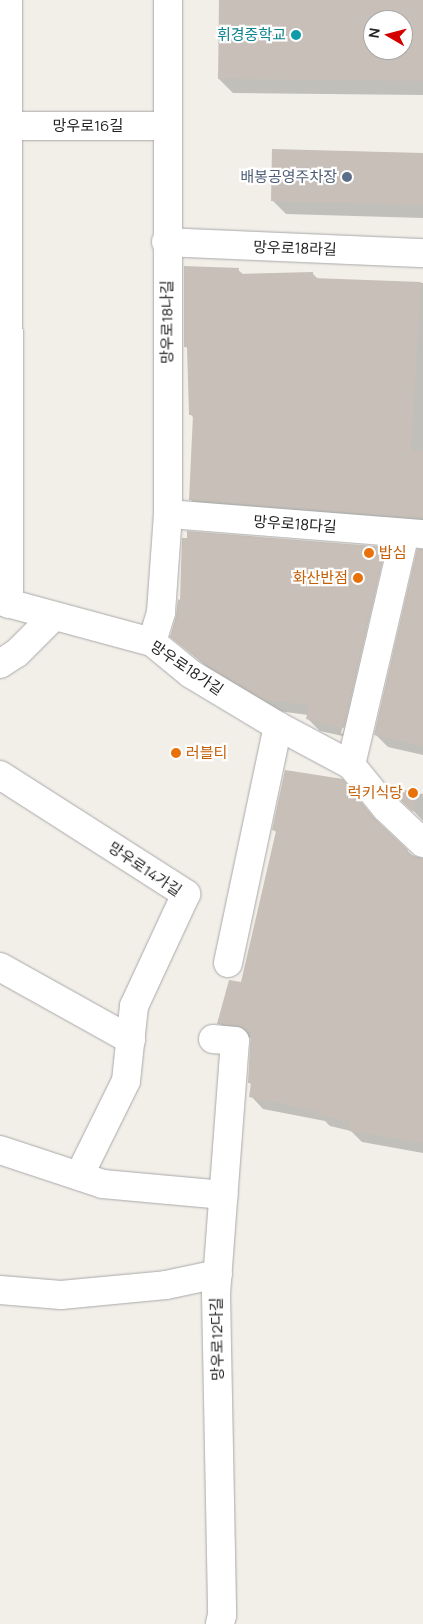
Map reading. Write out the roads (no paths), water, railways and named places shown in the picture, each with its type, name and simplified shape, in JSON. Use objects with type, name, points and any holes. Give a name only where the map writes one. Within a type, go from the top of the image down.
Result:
[{"type":"street","points":[[4,126],[8,0]]},
{"type":"street","name":"망우로18나길","points":[[152,642],[162,612],[168,514],[166,242],[168,0]]},
{"type":"street","name":"망우로16길","points":[[4,126],[168,126]]},
{"type":"street","name":"망우로18가길","points":[[4,126],[4,603],[152,642],[191,674],[278,726],[351,765],[386,808],[423,843]]},
{"type":"street","name":"망우로18라길","points":[[166,242],[423,253]]},
{"type":"street","name":"망우로18다길","points":[[168,514],[414,534]]},
{"type":"street","points":[[351,765],[414,534]]},
{"type":"street","points":[[0,664],[17,653],[54,616]]},
{"type":"street","points":[[228,963],[278,726]]},
{"type":"street","name":"망우로14가길","points":[[0,775],[186,894],[134,1006],[126,1081],[78,1176]]},
{"type":"street","points":[[0,967],[131,1040]]},
{"type":"street","points":[[213,1039],[235,1041],[218,1274]]},
{"type":"street","points":[[0,1150],[103,1184],[224,1195]]},
{"type":"street","name":"망우로12다길","points":[[0,1290],[61,1295],[166,1284],[218,1274],[216,1303],[222,1615],[220,1624]]},
{"type":"place","name":"휘경중학교","points":[[296,35]]},
{"type":"place","name":"배봉공영주차장","points":[[347,177]]},
{"type":"place","name":"밥심","points":[[369,553]]},
{"type":"place","name":"화산반점","points":[[358,578]]},
{"type":"place","name":"러블티","points":[[176,753]]},
{"type":"place","name":"럭키식당","points":[[413,793]]}]
